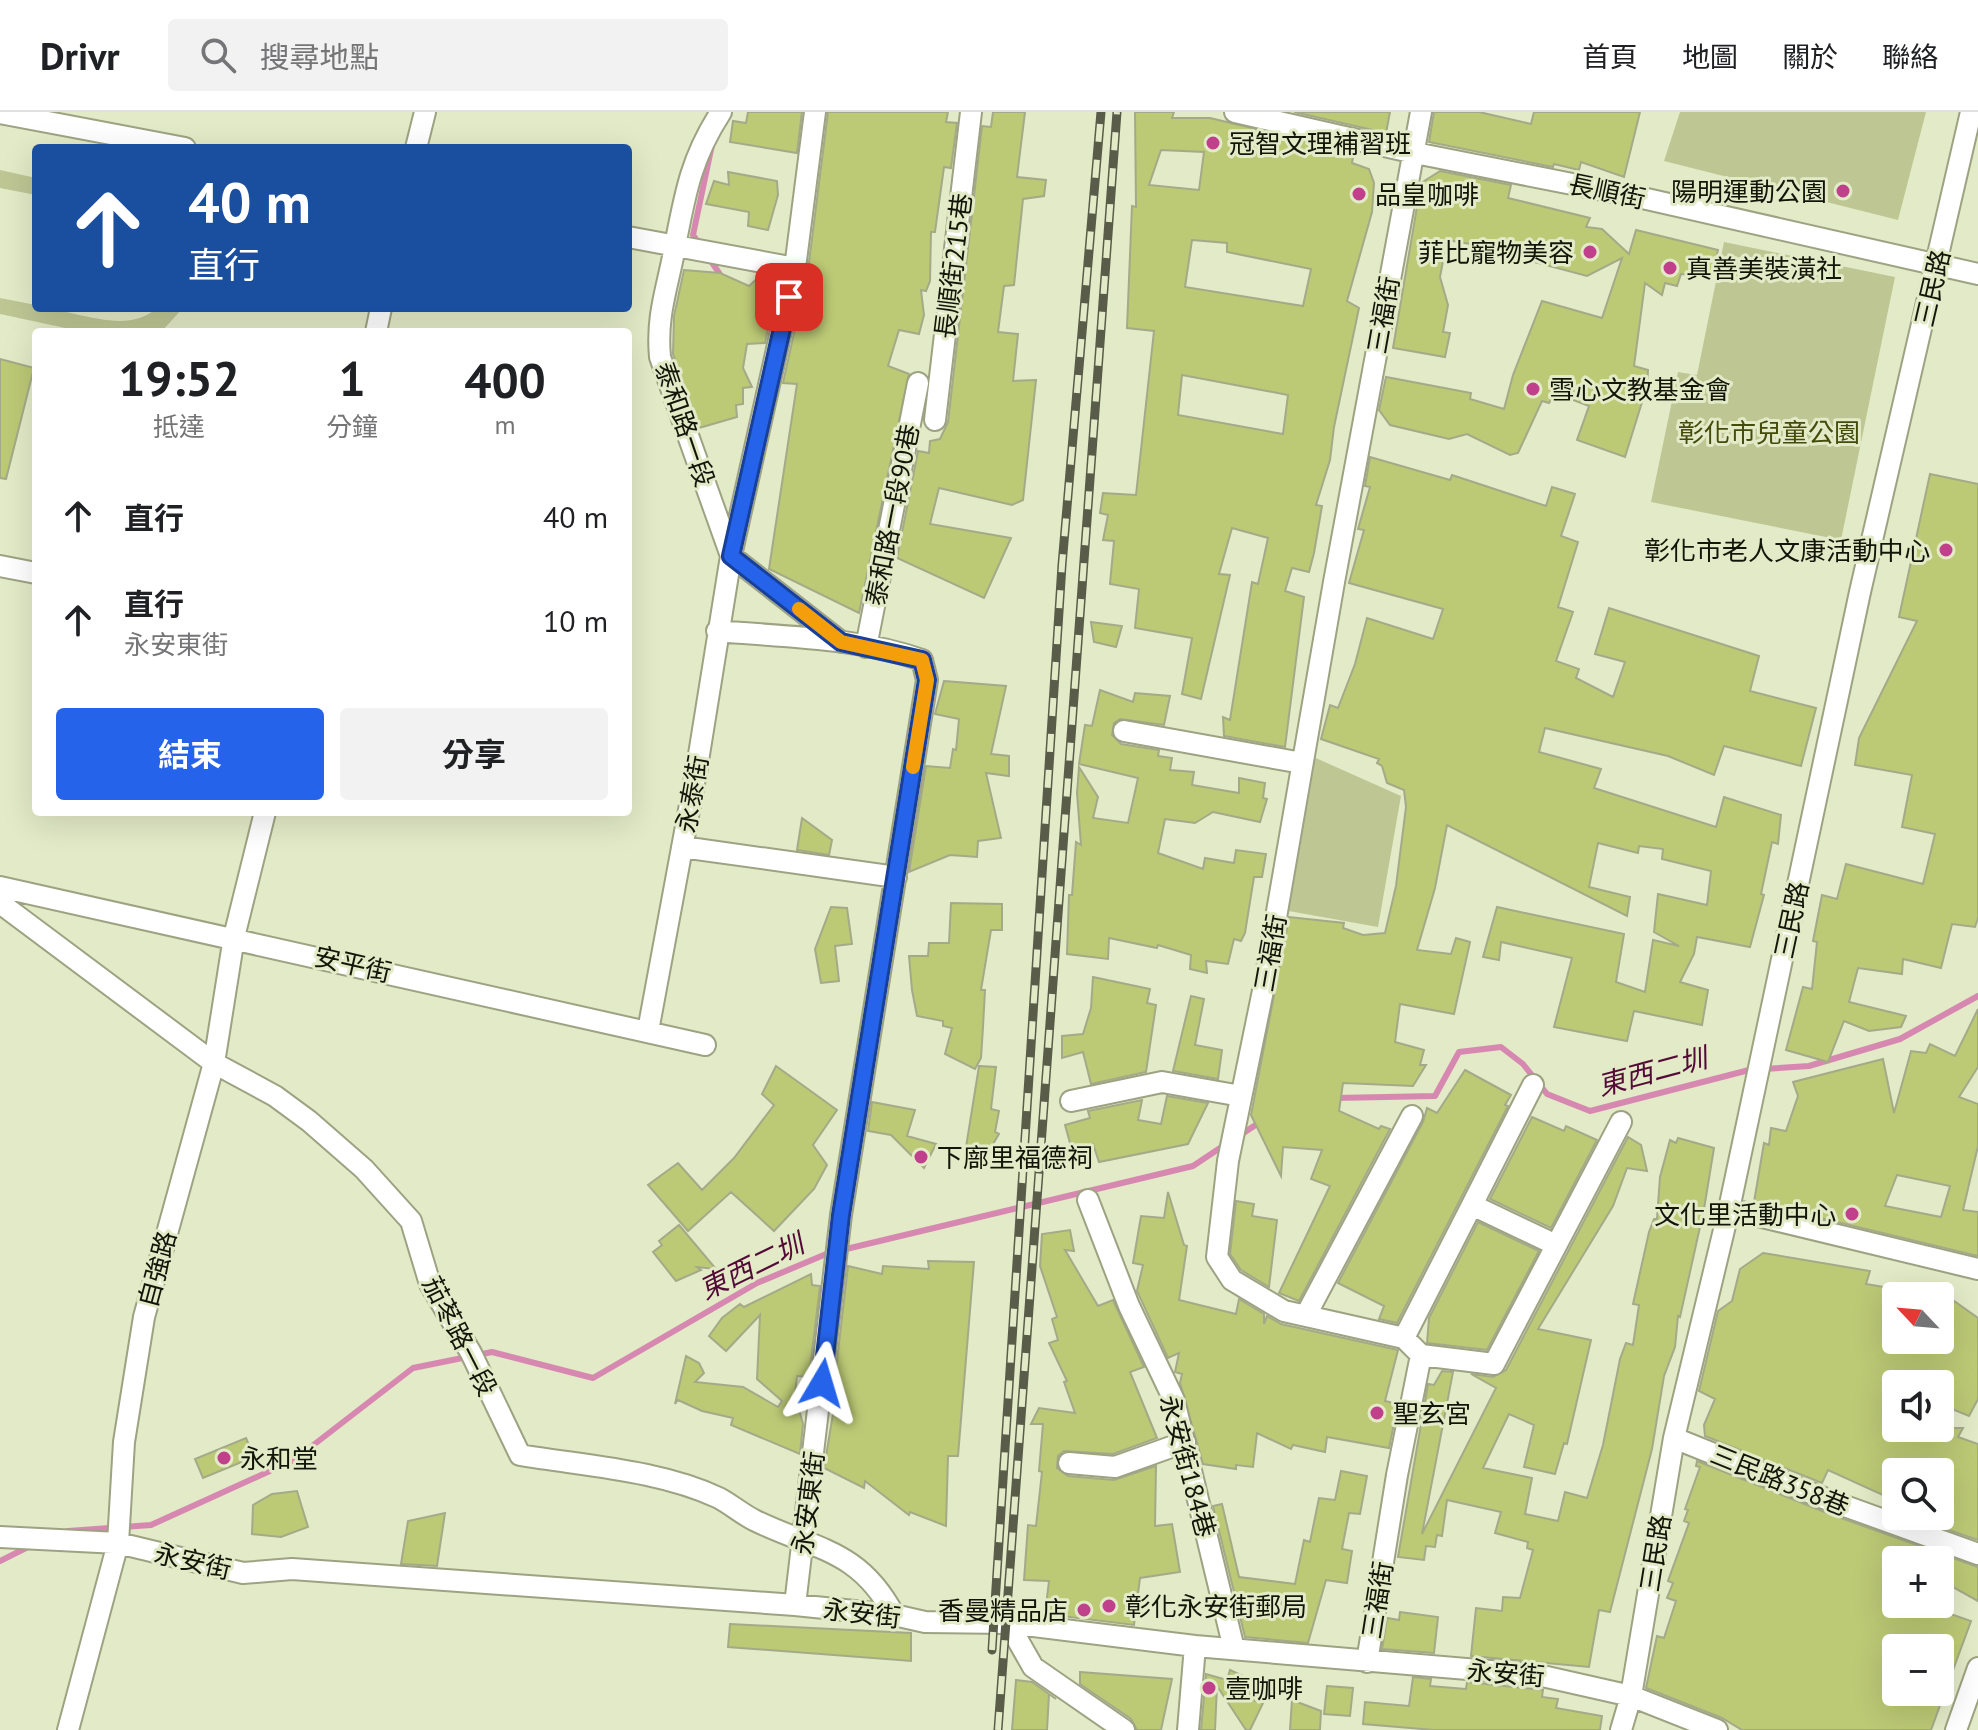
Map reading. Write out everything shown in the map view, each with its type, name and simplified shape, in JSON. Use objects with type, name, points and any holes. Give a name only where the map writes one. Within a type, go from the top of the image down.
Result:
[{"type":"street","points":[[417,144],[425,112]]},
{"type":"street","name":"泰和路一段","points":[[721,112],[695,156],[682,201],[692,250],[657,325],[660,357],[731,556]]},
{"type":"street","name":"永泰街","points":[[648,1031],[731,556],[795,268],[815,112]]},
{"type":"street","name":"長順街215巷","points":[[935,420],[971,112]]},
{"type":"street","name":"長順街","points":[[1235,112],[1415,153],[1638,197],[1978,274]]},
{"type":"street","name":"三福街","points":[[1404,1338],[1284,1311],[1232,1280],[1217,1257],[1228,1161],[1265,981],[1421,112]]},
{"type":"street","name":"三民路","points":[[1621,1730],[1631,1696],[1674,1438],[1729,1209],[1860,592],[1938,266],[1971,112]]},
{"type":"street","points":[[0,113],[164,144]]},
{"type":"street","points":[[632,238],[795,268]]},
{"type":"street","name":"泰和路一段90巷","points":[[866,647],[918,383]]},
{"type":"street","points":[[731,556],[841,642]]},
{"type":"street","points":[[0,566],[32,572]]},
{"type":"street","points":[[682,847],[896,877],[927,680],[922,660],[841,642],[717,631]]},
{"type":"street","points":[[1124,731],[1302,763]]},
{"type":"street","name":"自強路","points":[[68,1730],[118,1543],[124,1442],[144,1317],[214,1063],[234,937],[264,816]]},
{"type":"street","name":"永安東街","points":[[795,1605],[841,1215],[896,877]]},
{"type":"street","name":"安平街","points":[[0,887],[705,1045]]},
{"type":"street","name":"茄苳路一段","points":[[0,903],[214,1063],[275,1096],[364,1169],[411,1221],[430,1284],[471,1353],[520,1455],[669,1482],[719,1498],[756,1521],[837,1554],[878,1585],[894,1615]]},
{"type":"street","points":[[1071,1101],[1162,1082],[1241,1096]]},
{"type":"street","points":[[1533,1085],[1404,1338],[1421,1355],[1494,1364],[1621,1122]]},
{"type":"street","points":[[1306,1315],[1412,1116]]},
{"type":"street","name":"永安街184巷","points":[[1088,1200],[1129,1306],[1174,1400],[1234,1649]]},
{"type":"street","points":[[1472,1205],[1556,1245]]},
{"type":"street","points":[[1729,1209],[1978,1269]]},
{"type":"street","name":"三福街","points":[[1367,1662],[1397,1475],[1421,1355]]},
{"type":"street","name":"三民路358巷","points":[[1674,1438],[1831,1501],[1978,1554]]},
{"type":"street","points":[[1069,1463],[1115,1467],[1185,1442]]},
{"type":"street","name":"永安街","points":[[0,1537],[118,1543],[243,1573],[292,1569],[795,1605],[894,1615],[925,1622],[1008,1623],[1195,1646],[1538,1675],[1631,1696],[1717,1730]]},
{"type":"street","points":[[1008,1623],[1033,1667],[1124,1730]]},
{"type":"street","points":[[1188,1730],[1195,1646]]},
{"type":"street","points":[[1956,1730],[1978,1668]]},
{"type":"green space","name":"陽明運動公園","points":[[1680,112],[1926,112],[1898,220],[1664,161]]},
{"type":"green space","points":[[0,170],[32,177],[32,194],[0,188]]},
{"type":"green space","name":"彰化市兒童公園","points":[[1724,242],[1895,277],[1841,540],[1651,502],[1678,372],[1697,375]]},
{"type":"green space","points":[[0,298],[32,304],[32,312],[65,312],[115,321],[130,320],[150,312],[179,312],[165,328],[65,328],[0,314]]},
{"type":"green space","points":[[1309,755],[1401,796],[1378,927],[1283,910]]},
{"type":"building","points":[[748,112],[802,112],[797,153],[730,142],[733,121],[746,123]]},
{"type":"building","points":[[828,112],[948,112],[946,122],[957,123],[951,168],[944,167],[935,232],[931,232],[930,281],[926,291],[921,290],[924,315],[919,334],[899,330],[888,366],[909,374],[859,613],[769,569],[797,384],[783,383],[808,270]]},
{"type":"building","points":[[993,112],[1025,112],[1017,177],[1046,180],[1044,196],[1023,199],[1014,285],[1004,286],[998,332],[1018,334],[1013,381],[1036,380],[1023,500],[1012,505],[939,488],[930,524],[1011,538],[984,598],[897,558],[918,451],[929,453],[930,441],[940,439],[948,422],[982,126],[991,127]]},
{"type":"building","points":[[1135,112],[1174,112],[1172,118],[1210,118],[1354,152],[1352,163],[1369,169],[1374,183],[1372,212],[1347,301],[1359,308],[1330,460],[1316,505],[1322,506],[1314,553],[1309,572],[1292,568],[1285,591],[1304,597],[1285,747],[1224,736],[1223,717],[1230,720],[1252,582],[1258,584],[1268,538],[1232,528],[1219,574],[1230,575],[1201,699],[1182,694],[1192,638],[1135,628],[1139,589],[1110,584],[1114,541],[1103,540],[1108,515],[1100,513],[1103,493],[1136,495],[1154,331],[1127,328],[1132,206],[1136,207]],"holes":[[[1161,150],[1204,152],[1199,190],[1149,185]],[[1192,240],[1227,243],[1227,252],[1311,269],[1303,306],[1185,287]],[[1182,375],[1288,395],[1283,434],[1178,415]]]},
{"type":"building","points":[[1294,112],[1390,112],[1386,133]]},
{"type":"building","points":[[1434,112],[1479,112],[1531,124],[1534,112],[1640,112],[1624,177],[1581,162],[1579,170],[1554,164],[1553,167],[1429,142]]},
{"type":"building","points":[[1440,171],[1511,185],[1508,198],[1590,218],[1586,227],[1602,229],[1629,254],[1636,230],[1718,250],[1711,277],[1681,274],[1677,286],[1665,283],[1662,295],[1645,283],[1634,366],[1648,370],[1647,386],[1625,457],[1577,440],[1589,406],[1555,393],[1549,403],[1542,401],[1518,453],[1510,455],[1467,434],[1449,439],[1390,425],[1379,410],[1386,377],[1471,393],[1470,399],[1504,409],[1513,375],[1542,301],[1602,318],[1622,258],[1587,276],[1504,254],[1505,250],[1447,240],[1440,277],[1448,305],[1443,332],[1450,333],[1445,357],[1393,348],[1421,183]]},
{"type":"building","points":[[728,172],[777,181],[778,195],[768,230],[748,226],[749,212],[706,204],[714,181],[729,185]]},
{"type":"building","points":[[684,270],[720,273],[749,286],[761,275],[779,278],[765,343],[747,344],[743,368],[752,387],[743,388],[743,404],[736,405],[737,417],[699,428],[673,354],[674,316]]},
{"type":"building","points":[[0,359],[32,367],[32,376],[6,479],[0,478]]},
{"type":"building","points":[[1370,457],[1450,480],[1452,475],[1546,506],[1552,487],[1575,494],[1561,536],[1578,542],[1558,607],[1573,612],[1556,661],[1579,669],[1576,678],[1613,697],[1625,662],[1595,654],[1609,608],[1759,656],[1750,691],[1816,708],[1801,766],[1724,746],[1714,775],[1668,756],[1545,728],[1539,752],[1601,769],[1594,788],[1716,827],[1724,797],[1781,815],[1778,844],[1772,842],[1761,894],[1764,895],[1750,947],[1697,937],[1694,954],[1680,982],[1708,990],[1702,1025],[1634,1011],[1627,1041],[1554,1027],[1572,958],[1501,942],[1499,960],[1483,957],[1497,907],[1624,934],[1616,982],[1645,992],[1653,940],[1679,946],[1654,932],[1658,894],[1707,905],[1711,871],[1662,859],[1663,849],[1639,846],[1638,853],[1598,843],[1589,887],[1630,897],[1627,916],[1447,825],[1435,888],[1417,950],[1451,954],[1456,938],[1470,942],[1454,1014],[1400,1004],[1395,1042],[1424,1050],[1420,1065],[1426,1065],[1413,1086],[1343,1083],[1339,1111],[1379,1129],[1381,1126],[1390,1129],[1299,1301],[1279,1293],[1330,1186],[1311,1179],[1322,1150],[1283,1147],[1281,1176],[1251,1115],[1289,917],[1344,923],[1343,928],[1363,935],[1385,933],[1396,886],[1406,807],[1404,790],[1387,783],[1382,766],[1377,763],[1379,759],[1321,739],[1330,705],[1338,708],[1355,664],[1367,618],[1433,639],[1443,609],[1349,583],[1364,530],[1358,529],[1370,487],[1365,486]]},
{"type":"building","points":[[1930,474],[1978,484],[1978,918],[1975,927],[1952,924],[1941,968],[1903,959],[1902,974],[1858,968],[1849,1002],[1906,1016],[1901,1027],[1869,1031],[1844,1021],[1828,1062],[1786,1050],[1803,987],[1812,989],[1817,942],[1813,941],[1822,895],[1837,899],[1846,864],[1923,884],[1935,834],[1902,827],[1912,775],[1855,765],[1859,738],[1917,621],[1899,617]]},
{"type":"building","points":[[1091,622],[1122,626],[1116,647],[1094,642]]},
{"type":"building","points":[[944,681],[1006,686],[991,754],[1009,756],[1009,776],[986,773],[1001,838],[978,841],[977,857],[950,855],[909,872],[926,766],[950,768],[953,749],[956,750],[959,719],[935,714]]},
{"type":"building","points":[[1100,690],[1133,702],[1135,693],[1170,696],[1164,725],[1120,719],[1114,723],[1112,735],[1121,744],[1159,750],[1158,756],[1172,758],[1170,770],[1194,772],[1192,785],[1239,793],[1239,778],[1265,783],[1263,798],[1267,799],[1260,822],[1213,812],[1195,823],[1165,819],[1158,853],[1203,869],[1205,858],[1234,863],[1236,850],[1266,854],[1262,877],[1254,877],[1245,933],[1241,941],[1234,939],[1228,964],[1206,961],[1207,973],[1190,969],[1191,955],[1158,945],[1157,948],[1109,938],[1108,959],[1067,954],[1069,895],[1072,895],[1076,842],[1081,845],[1077,793],[1079,767],[1098,797],[1093,818],[1128,823],[1138,778],[1079,764],[1085,725],[1092,726]]},
{"type":"building","points":[[802,818],[832,840],[829,855],[797,850]]},
{"type":"building","points":[[951,903],[1002,904],[1002,930],[991,930],[981,990],[985,990],[981,1058],[975,1069],[945,1054],[952,1028],[943,1026],[943,1021],[917,1016],[912,990],[909,956],[928,956],[929,943],[949,943]]},
{"type":"building","points":[[831,907],[847,908],[852,944],[835,946],[839,981],[821,983],[815,949]]},
{"type":"building","points":[[1093,977],[1150,989],[1147,1003],[1156,1005],[1146,1072],[1091,1084],[1083,1052],[1062,1058],[1062,1036],[1083,1034],[1091,1008]]},
{"type":"building","points":[[1191,996],[1204,999],[1195,1045],[1222,1050],[1218,1079],[1173,1071]]},
{"type":"building","points":[[1978,1009],[1978,1067],[1959,1097],[1978,1104],[1978,1146],[1963,1210],[1978,1212],[1978,1256],[1754,1202],[1764,1143],[1769,1145],[1771,1128],[1786,1131],[1798,1096],[1793,1082],[1883,1059],[1894,1113],[1911,1051],[1926,1053],[1930,1044],[1955,1056]],"holes":[[[1897,1175],[1950,1186],[1941,1217],[1885,1206]]]},
{"type":"building","points":[[776,1066],[837,1110],[813,1145],[827,1165],[814,1189],[774,1231],[731,1192],[688,1231],[648,1185],[678,1163],[702,1190],[734,1158],[774,1105],[762,1094]]},
{"type":"building","points":[[979,1066],[996,1067],[991,1109],[999,1111],[995,1132],[999,1134],[987,1154],[966,1147]]},
{"type":"building","points":[[1465,1070],[1511,1095],[1505,1105],[1508,1106],[1397,1323],[1379,1319],[1384,1306],[1338,1283],[1423,1122],[1427,1108],[1437,1113]]},
{"type":"building","points":[[1167,1096],[1208,1103],[1188,1144],[1099,1162],[1093,1144],[1072,1150],[1065,1125],[1090,1118],[1088,1111],[1142,1100],[1138,1120],[1161,1124]]},
{"type":"building","points":[[872,1102],[915,1110],[907,1136],[936,1144],[924,1168],[891,1135],[868,1131]]},
{"type":"building","points":[[1532,1117],[1564,1131],[1566,1126],[1597,1140],[1551,1228],[1490,1199]]},
{"type":"building","points":[[1628,1137],[1641,1145],[1647,1171],[1627,1168],[1613,1206],[1538,1329],[1591,1340],[1567,1444],[1564,1443],[1555,1474],[1524,1467],[1534,1425],[1509,1414],[1483,1468],[1532,1478],[1525,1514],[1558,1521],[1565,1492],[1587,1498],[1603,1445],[1620,1359],[1626,1343],[1633,1345],[1639,1305],[1633,1304],[1649,1232],[1654,1219],[1657,1219],[1660,1177],[1670,1140],[1676,1143],[1678,1138],[1714,1148],[1704,1209],[1678,1316],[1675,1347],[1664,1376],[1652,1449],[1610,1612],[1599,1610],[1589,1667],[1471,1656],[1476,1608],[1502,1611],[1503,1597],[1520,1598],[1533,1550],[1527,1548],[1528,1542],[1495,1533],[1501,1512],[1447,1500],[1442,1536],[1437,1535],[1435,1547],[1426,1546],[1424,1560],[1398,1557],[1428,1384],[1434,1385],[1442,1371],[1453,1372],[1422,1534],[1496,1388],[1471,1374],[1493,1377],[1506,1370]]},
{"type":"building","points":[[1168,1192],[1184,1245],[1187,1246],[1179,1300],[1236,1314],[1239,1299],[1264,1314],[1264,1324],[1267,1316],[1281,1324],[1398,1350],[1385,1401],[1398,1404],[1389,1448],[1327,1437],[1325,1452],[1293,1445],[1291,1449],[1257,1433],[1253,1467],[1236,1465],[1236,1469],[1203,1464],[1180,1383],[1182,1374],[1175,1372],[1179,1353],[1168,1358],[1137,1291],[1143,1265],[1133,1263],[1141,1216],[1164,1218]]},
{"type":"building","points":[[1236,1201],[1254,1204],[1252,1216],[1277,1220],[1269,1287],[1241,1270],[1230,1254]]},
{"type":"building","points":[[1478,1222],[1539,1251],[1487,1350],[1427,1343],[1429,1318]]},
{"type":"building","points":[[679,1225],[716,1269],[697,1267],[701,1270],[676,1281],[653,1252],[662,1245],[659,1241]]},
{"type":"building","points":[[1070,1230],[1074,1251],[1065,1250],[1098,1306],[1113,1300],[1144,1367],[1130,1372],[1157,1438],[1113,1454],[1064,1451],[1058,1456],[1057,1468],[1068,1476],[1114,1480],[1156,1466],[1155,1526],[1172,1524],[1180,1572],[1140,1578],[1134,1625],[1045,1614],[1049,1581],[1024,1580],[1028,1525],[1036,1526],[1042,1472],[1039,1471],[1043,1424],[1031,1424],[1039,1408],[1075,1413],[1064,1382],[1067,1381],[1049,1343],[1058,1340],[1052,1319],[1057,1317],[1040,1266],[1042,1234]]},
{"type":"building","points":[[1763,1253],[1870,1271],[1866,1284],[1882,1287],[1882,1354],[1954,1354],[1954,1301],[1978,1318],[1978,1399],[1969,1416],[1954,1410],[1954,1370],[1882,1370],[1882,1442],[1954,1442],[1954,1428],[1963,1428],[1958,1437],[1978,1444],[1978,1540],[1949,1530],[1954,1530],[1954,1458],[1882,1458],[1882,1495],[1828,1470],[1822,1483],[1705,1436],[1704,1425],[1715,1399],[1699,1391],[1718,1311],[1732,1301],[1740,1269]]},
{"type":"building","points":[[928,1261],[974,1262],[958,1456],[948,1456],[946,1526],[910,1512],[909,1515],[865,1481],[864,1488],[824,1468],[839,1378],[835,1378],[848,1266],[882,1274],[883,1266],[929,1269]]},
{"type":"building","points":[[811,1274],[812,1285],[820,1286],[809,1377],[797,1376],[795,1395],[803,1424],[800,1454],[731,1425],[733,1418],[702,1411],[678,1400],[675,1404],[686,1356],[699,1363],[704,1373],[695,1382],[743,1387],[778,1407],[782,1401],[757,1379],[760,1315],[726,1351],[709,1336],[722,1318],[740,1304],[744,1307]]},
{"type":"building","name":"永和堂","points":[[246,1438],[254,1457],[203,1478],[195,1459]]},
{"type":"building","points":[[1697,1461],[1919,1546],[1882,1546],[1882,1618],[1954,1618],[1954,1615],[1971,1621],[1954,1667],[1954,1634],[1882,1634],[1882,1706],[1940,1706],[1931,1730],[1742,1730],[1722,1718],[1646,1688],[1657,1636],[1664,1638],[1676,1601],[1667,1598],[1673,1583],[1668,1581],[1689,1523],[1684,1521],[1688,1510],[1685,1509],[1700,1467],[1696,1466]]},
{"type":"building","points":[[1341,1471],[1367,1476],[1360,1514],[1349,1513],[1342,1549],[1352,1551],[1347,1583],[1326,1580],[1308,1643],[1245,1637],[1213,1506],[1222,1504],[1239,1577],[1295,1584],[1304,1540],[1310,1542],[1319,1498],[1335,1500]]},
{"type":"building","points":[[297,1491],[308,1527],[281,1537],[252,1534],[253,1505],[272,1494]]},
{"type":"building","points":[[445,1513],[437,1566],[401,1564],[408,1521]]},
{"type":"building","points":[[1954,1558],[1978,1567],[1978,1601],[1954,1588]]},
{"type":"building","points":[[1400,1612],[1438,1617],[1434,1653],[1382,1649],[1387,1618],[1399,1620]]},
{"type":"building","points":[[730,1624],[911,1633],[911,1661],[728,1647]]},
{"type":"building","points":[[1230,1670],[1260,1684],[1255,1701],[1264,1701],[1250,1730],[1246,1730],[1217,1686],[1215,1730],[1201,1730],[1206,1674],[1227,1680]]},
{"type":"building","points":[[1080,1672],[1172,1679],[1161,1730],[1137,1730],[1131,1719],[1080,1684]]},
{"type":"building","points":[[1413,1677],[1431,1679],[1430,1686],[1466,1689],[1467,1682],[1543,1690],[1542,1697],[1558,1699],[1556,1708],[1602,1716],[1600,1730],[1434,1730],[1363,1724],[1365,1702],[1409,1706]]},
{"type":"building","points":[[1016,1680],[1032,1682],[1049,1694],[1047,1730],[1012,1730]]},
{"type":"building","points":[[1327,1686],[1353,1688],[1350,1716],[1324,1714]]},
{"type":"building","points":[[1292,1700],[1321,1711],[1320,1730],[1290,1730]]},
{"type":"waterway","points":[[701,246],[693,235],[712,145]]},
{"type":"waterway","points":[[709,258],[723,279]]},
{"type":"waterway","name":"東西二圳","points":[[1764,1069],[1809,1066],[1900,1039],[1978,996]]},
{"type":"waterway","name":"東西二圳","points":[[1335,1098],[1435,1096],[1459,1052],[1501,1047],[1523,1064],[1547,1094],[1590,1111],[1753,1069]]},
{"type":"waterway","name":"東西二圳","points":[[1239,1136],[1260,1122]]},
{"type":"waterway","name":"東西二圳","points":[[842,1250],[1193,1166],[1226,1144]]},
{"type":"waterway","name":"東西二圳","points":[[68,1531],[151,1525],[294,1460],[413,1368],[492,1352],[593,1378],[757,1283],[831,1252]]},
{"type":"waterway","name":"東西二圳","points":[[0,1561],[32,1545]]},
{"type":"railway","points":[[992,1650],[1062,565],[1101,112]]},
{"type":"railway","points":[[998,1730],[1117,112]]},
{"type":"slow traffic","points":[[799,609],[841,642],[922,660],[927,680],[913,767]]},
{"type":"place","name":"冠智文理補習班","points":[[1213,143]]},
{"type":"place","name":"陽明運動公園","points":[[1843,191]]},
{"type":"place","name":"品皇咖啡","points":[[1359,194]]},
{"type":"place","name":"菲比寵物美容","points":[[1590,252]]},
{"type":"place","name":"真善美裝潢社","points":[[1670,268]]},
{"type":"place","name":"雪心文教基金會","points":[[1533,389]]},
{"type":"place","name":"彰化市老人文康活動中心","points":[[1946,550]]},
{"type":"place","name":"下廍里福德祠","points":[[921,1157]]},
{"type":"place","name":"文化里活動中心","points":[[1852,1214]]},
{"type":"place","name":"聖玄宮","points":[[1377,1413]]},
{"type":"place","name":"永和堂","points":[[224,1458]]},
{"type":"place","name":"彰化永安街郵局","points":[[1109,1606]]},
{"type":"place","name":"香曼精品店","points":[[1084,1610]]},
{"type":"place","name":"壹咖啡","points":[[1209,1688]]},
{"type":"route","points":[[789,297],[731,556],[841,642],[922,660],[927,680],[841,1215],[822,1383]]}]
